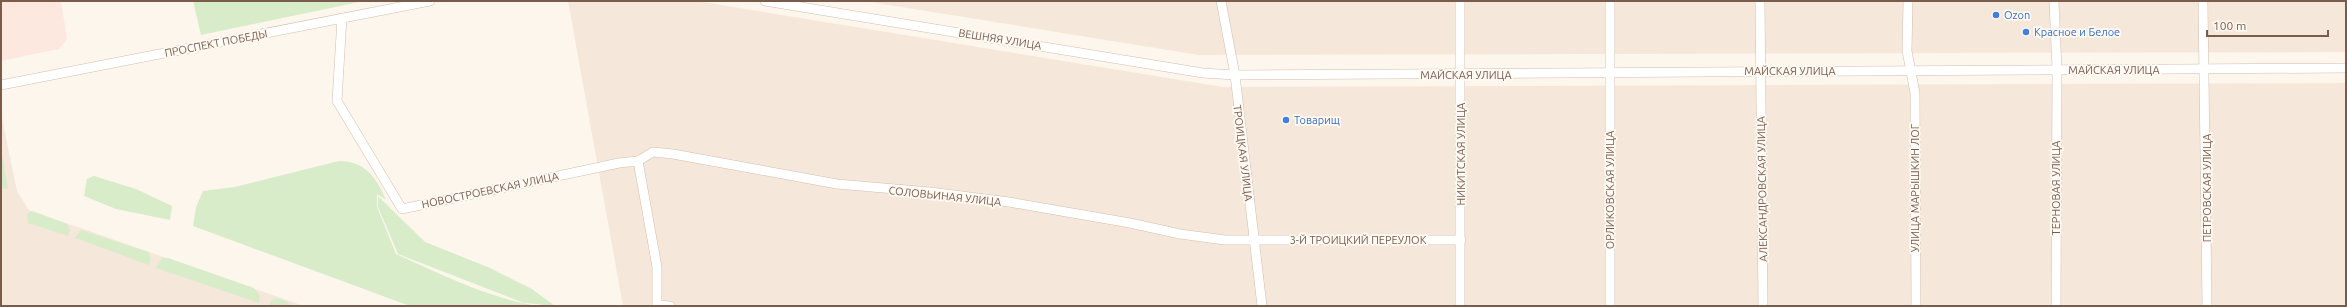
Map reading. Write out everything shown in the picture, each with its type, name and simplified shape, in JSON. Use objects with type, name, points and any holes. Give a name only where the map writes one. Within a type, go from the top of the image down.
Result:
[{"type":"street","name":"ПРОСПЕКТ ПОБЕДЫ","points":[[1,85],[430,1]]},
{"type":"street","name":"ВЕШНЯЯ УЛИЦА","points":[[765,1],[1203,73],[1234,75]]},
{"type":"street","name":"ТРОИЦКАЯ УЛИЦА","points":[[1221,1],[1234,75],[1262,306]]},
{"type":"street","name":"НИКИТСКАЯ УЛИЦА","points":[[1460,1],[1462,240],[1460,306]]},
{"type":"street","name":"ОРЛИКОВСКАЯ УЛИЦА","points":[[1610,1],[1610,306]]},
{"type":"street","name":"АЛЕКСАНДРОВСКАЯ УЛИЦА","points":[[1760,1],[1763,306]]},
{"type":"street","name":"УЛИЦА МАРЫШКИН ЛОГ","points":[[1908,1],[1907,51],[1915,93],[1916,306]]},
{"type":"street","name":"ТЕРНОВАЯ УЛИЦА","points":[[2054,1],[2056,70],[2056,306]]},
{"type":"street","name":"ПЕТРОВСКАЯ УЛИЦА","points":[[2204,1],[2207,306]]},
{"type":"street","name":"НОВОСТРОЕВСКАЯ УЛИЦА","points":[[342,18],[337,101],[402,209],[618,163],[638,161]]},
{"type":"street","name":"МАЙСКАЯ УЛИЦА","points":[[1234,75],[1461,75],[2346,68]]},
{"type":"street","name":"СОЛОВЬИНАЯ УЛИЦА","points":[[638,161],[653,152],[673,154],[837,184],[946,194],[1123,222],[1180,234],[1225,240],[1255,241]]},
{"type":"street","points":[[638,161],[657,267],[658,306],[670,306]]},
{"type":"street","name":"3-Й ТРОИЦКИЙ ПЕРЕУЛОК","points":[[1255,241],[1462,240]]},
{"type":"shaded area","points":[[1,1],[61,1],[67,39],[59,49],[1,61]]},
{"type":"shaded area","points":[[568,1],[697,1],[1223,87],[2346,83],[2346,306],[623,306]]},
{"type":"shaded area","points":[[864,1],[2346,1],[2346,52],[1199,55]]},
{"type":"shaded area","points":[[1,114],[17,191],[29,210],[304,306],[1,306]]},
{"type":"green space","points":[[193,1],[364,1],[201,35]]},
{"type":"green space","points":[[1,149],[8,188],[7,189],[1,188]]},
{"type":"green space","points":[[339,161],[356,164],[363,168],[369,172],[379,185],[386,200],[377,194],[377,207],[396,254],[487,293],[506,299],[542,306],[410,306],[193,226],[196,207],[203,191],[235,187]]},
{"type":"green space","points":[[94,176],[136,189],[172,206],[170,220],[116,209],[84,196],[87,179]]},
{"type":"green space","points":[[378,196],[425,242],[490,268],[532,289],[555,306],[524,303],[398,254],[378,207]]},
{"type":"green space","points":[[32,211],[67,224],[70,230],[68,236],[28,223],[27,214]]},
{"type":"green space","points":[[81,230],[148,252],[151,258],[149,265],[75,238]]},
{"type":"green space","points":[[162,258],[168,258],[254,288],[260,296],[259,303],[156,268]]},
{"type":"green space","points":[[277,298],[288,302],[290,306],[269,306],[271,301]]},
{"type":"place","name":"Ozon","points":[[1996,15]]},
{"type":"place","name":"Красное и Белое","points":[[2026,32]]},
{"type":"place","name":"Товарищ","points":[[1286,120]]}]
